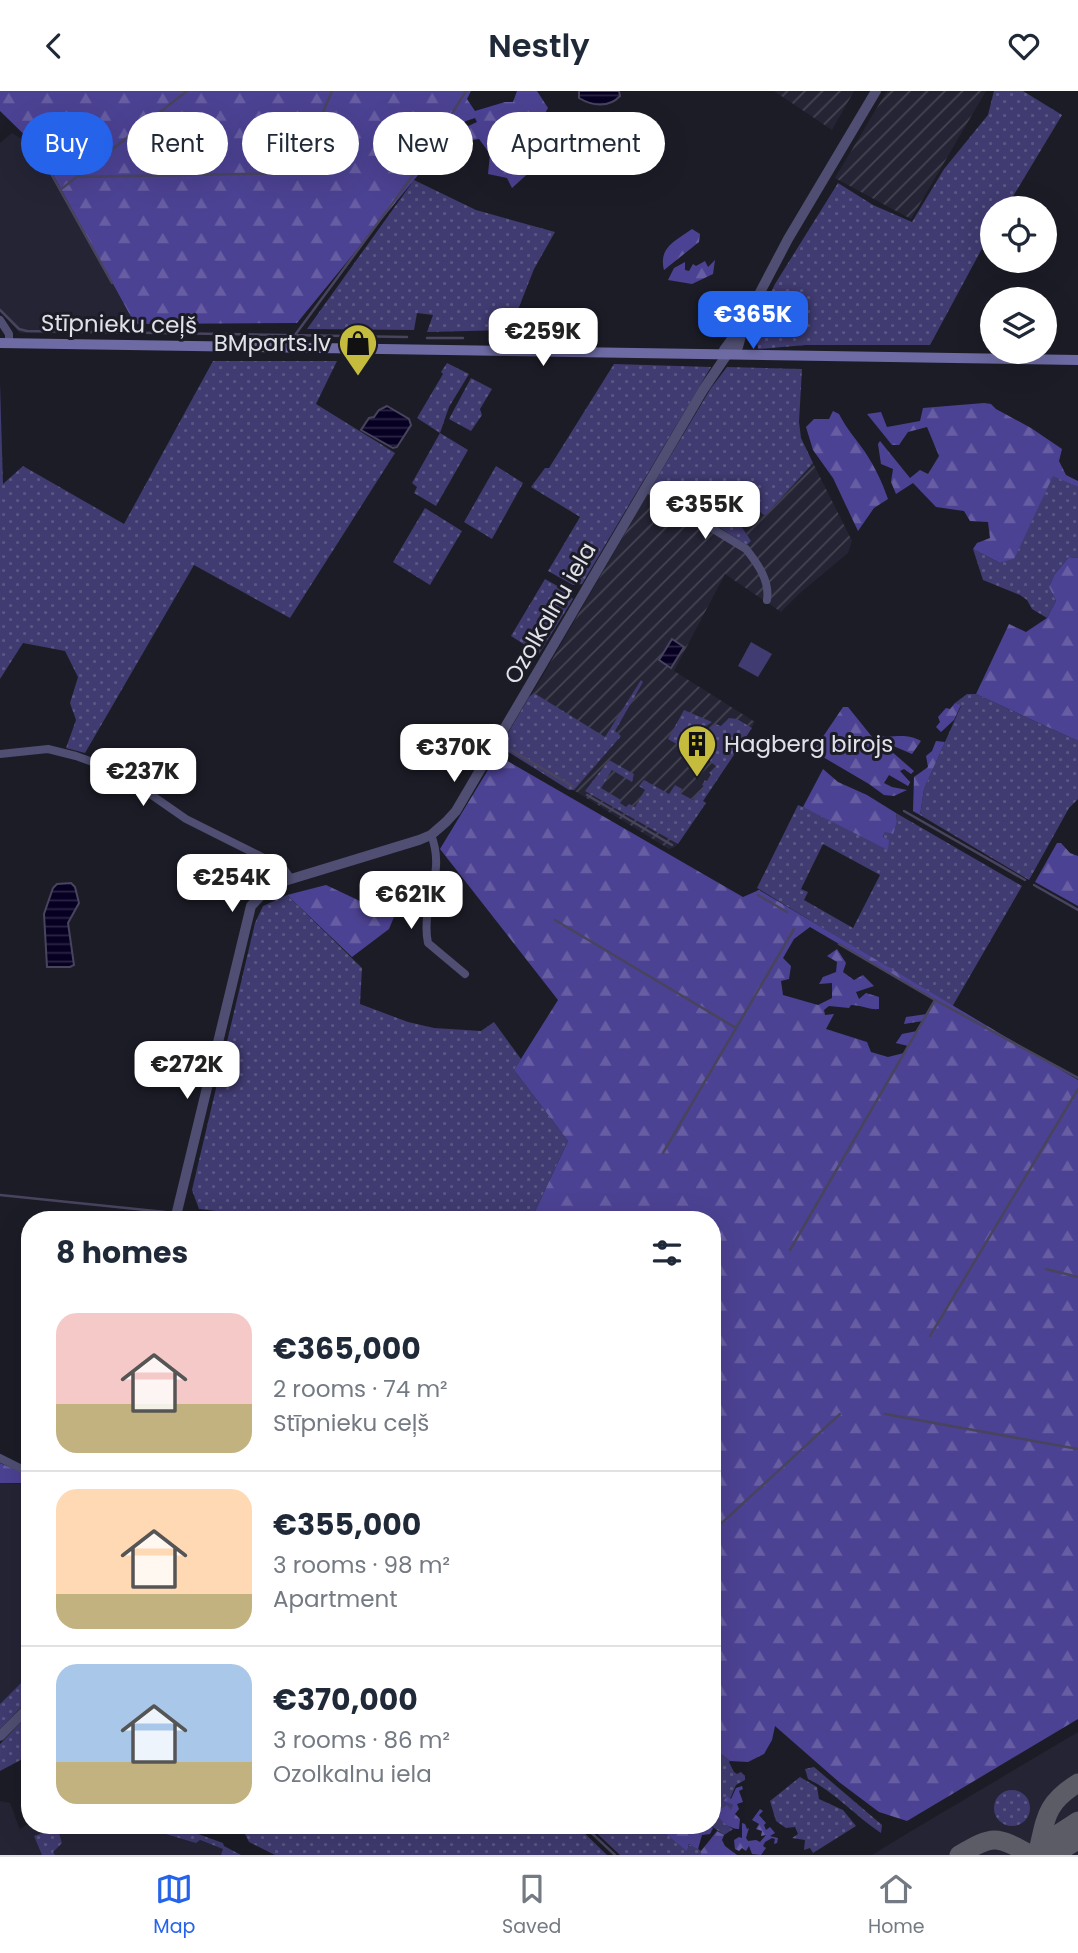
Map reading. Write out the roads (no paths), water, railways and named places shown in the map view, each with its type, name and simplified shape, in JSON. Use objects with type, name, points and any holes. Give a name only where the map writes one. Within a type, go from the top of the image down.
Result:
[{"type":"main road","name":"Stīpnieku ceļš","points":[[5,343],[1078,360]]},
{"type":"street","name":"Ozolkalnu iela","points":[[177,1211],[251,906],[267,889],[290,879],[431,835],[456,811],[703,390],[726,356],[724,350],[745,321],[788,239],[876,91]]},
{"type":"street","points":[[0,320],[9,334],[5,343]]},
{"type":"street","points":[[646,488],[746,549],[756,562],[769,589],[767,600]]},
{"type":"street","points":[[0,754],[48,749],[106,766],[186,819],[276,864],[284,869],[290,879]]},
{"type":"street","points":[[431,835],[438,862],[426,917],[428,943],[466,974]]},
{"type":"street","points":[[0,1458],[21,1468]]},
{"type":"street","points":[[0,1736],[21,1715]]},
{"type":"waterway","points":[[60,190],[187,91]]},
{"type":"waterway","points":[[76,177],[297,173],[332,91]]},
{"type":"waterway","points":[[295,335],[417,170],[466,91]]},
{"type":"waterway","points":[[52,175],[112,283]]},
{"type":"waterway","points":[[0,310],[19,329],[27,331],[407,337]]},
{"type":"waterway","points":[[427,338],[463,338]]},
{"type":"waterway","points":[[511,750],[572,786]]},
{"type":"waterway","points":[[587,795],[672,845]]},
{"type":"waterway","points":[[904,811],[1025,880]]},
{"type":"waterway","points":[[1034,885],[1078,910]]},
{"type":"waterway","points":[[758,895],[787,912]]},
{"type":"waterway","points":[[555,920],[736,1028]]},
{"type":"waterway","points":[[663,1153],[794,929]]},
{"type":"waterway","points":[[839,944],[1078,1078]]},
{"type":"waterway","points":[[790,1250],[935,1000]]},
{"type":"waterway","points":[[930,1336],[1078,1089]]},
{"type":"waterway","points":[[0,1195],[155,1211]]},
{"type":"waterway","points":[[1046,1269],[1078,1277]]},
{"type":"waterway","points":[[721,1524],[840,1414]]},
{"type":"waterway","points":[[885,1414],[1078,1449]]},
{"type":"waterway","points":[[593,1834],[615,1855]]},
{"type":"place","name":"BMparts.lv","points":[[358,377]]},
{"type":"place","name":"Hagberg birojs","points":[[697,778]]}]
